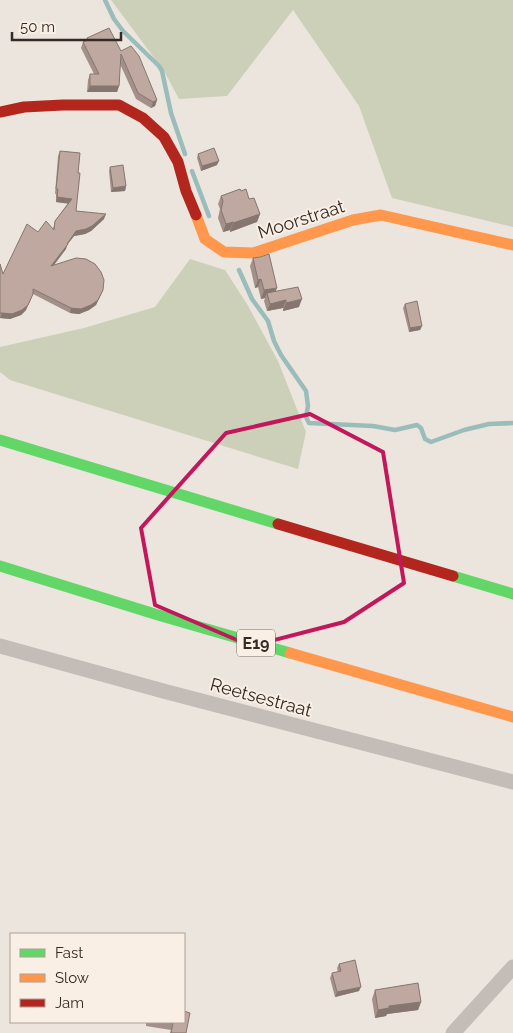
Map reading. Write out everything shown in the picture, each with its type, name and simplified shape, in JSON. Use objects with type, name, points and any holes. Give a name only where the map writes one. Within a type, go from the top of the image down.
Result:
[{"type":"main road","name":"Moorstraat","points":[[0,112],[24,107],[119,105],[143,118],[164,137],[178,162],[186,191],[205,239],[224,252],[253,253],[353,220],[381,215],[513,245]]},
{"type":"main road","points":[[0,440],[513,594]]},
{"type":"main road","name":"E19","points":[[0,566],[158,615],[513,717]]},
{"type":"street","name":"Reetsestraat","points":[[0,646],[158,690],[513,782]]},
{"type":"street","points":[[453,1033],[513,967]]},
{"type":"highlighted area","points":[[310,414],[383,452],[404,583],[344,622],[251,646],[155,605],[141,528],[226,433]]},
{"type":"green space","points":[[111,0],[513,0],[513,227],[392,198],[359,106],[293,10],[227,96],[179,99],[164,71]]},
{"type":"green space","points":[[190,259],[225,270],[247,304],[278,361],[306,432],[298,469],[10,380],[0,372],[0,347],[84,328],[155,307]]},
{"type":"building","points":[[109,28],[121,51],[131,46],[139,56],[157,100],[153,102],[138,93],[121,54],[119,86],[90,86],[90,74],[99,74],[83,42],[88,40],[87,38]]},
{"type":"building","points":[[214,148],[219,161],[202,166],[198,154]]},
{"type":"building","points":[[60,151],[80,153],[76,211],[106,214],[92,226],[76,231],[51,266],[76,258],[86,259],[95,264],[101,272],[104,280],[103,290],[98,300],[81,309],[71,308],[33,289],[28,305],[22,310],[12,314],[0,313],[0,264],[3,274],[27,224],[38,232],[46,221],[54,230],[55,221],[72,199],[57,197],[58,189],[56,189]]},
{"type":"building","points":[[123,165],[126,186],[113,188],[110,167]]},
{"type":"building","points":[[240,189],[241,191],[246,189],[249,199],[254,198],[260,214],[226,224],[221,210],[223,201],[221,196]]},
{"type":"building","points":[[269,254],[277,288],[264,290],[261,279],[258,280],[253,258]]},
{"type":"building","points":[[298,287],[302,299],[270,304],[267,293]]},
{"type":"building","points":[[417,301],[422,326],[410,328],[405,304]]},
{"type":"building","points":[[355,960],[361,987],[337,992],[332,973],[341,971],[339,964]]},
{"type":"building","points":[[418,983],[421,1002],[389,1006],[389,1008],[378,1010],[375,990]]},
{"type":"building","points":[[185,1011],[190,1013],[186,1033],[171,1033],[173,1023],[185,1023]]},
{"type":"waterway","points":[[105,0],[114,19],[123,31],[162,71],[171,113],[185,154]]},
{"type":"waterway","points":[[192,171],[209,216]]},
{"type":"waterway","points":[[239,270],[252,299],[268,321],[274,341],[281,355],[306,391],[308,406],[306,417],[309,423],[373,426],[395,430],[417,425],[421,428],[425,439],[431,442],[464,430],[489,424],[513,423]]},
{"type":"traffic: fast","points":[[0,440],[278,524]]},
{"type":"traffic: fast","points":[[0,566],[158,615],[290,653]]},
{"type":"traffic: fast","points":[[453,576],[513,594]]},
{"type":"traffic: slow","points":[[196,215],[205,239],[224,252],[253,253],[353,220],[381,215],[513,245]]},
{"type":"traffic: slow","points":[[290,653],[513,717]]},
{"type":"traffic: jam","points":[[0,112],[24,107],[119,105],[143,118],[164,137],[178,162],[186,191],[196,215]]},
{"type":"traffic: jam","points":[[278,524],[453,576]]}]
